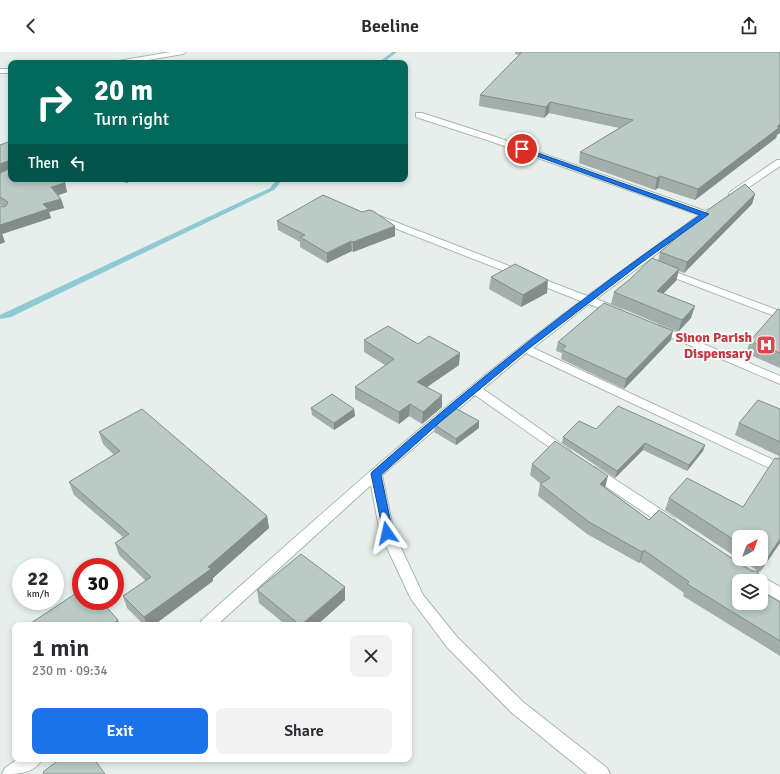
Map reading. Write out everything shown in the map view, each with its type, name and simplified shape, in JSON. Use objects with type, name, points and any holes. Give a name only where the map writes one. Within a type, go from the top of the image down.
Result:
[{"type":"street","points":[[136,60],[184,52]]},
{"type":"street","points":[[419,115],[493,139],[705,214]]},
{"type":"street","points":[[210,622],[435,421],[524,348],[589,300],[638,261],[780,162]]},
{"type":"street","points":[[368,214],[626,315]]},
{"type":"street","points":[[638,261],[780,314]]},
{"type":"street","points":[[648,324],[780,380]]},
{"type":"street","points":[[524,348],[780,468]]},
{"type":"street","points":[[475,389],[544,439],[681,531]]},
{"type":"street","points":[[376,474],[387,533],[418,599],[452,642],[517,707],[601,774]]},
{"type":"street","points":[[735,566],[747,574]]},
{"type":"street","points":[[768,587],[780,595]]},
{"type":"street","points":[[11,774],[29,762]]},
{"type":"building","points":[[522,52],[780,52],[780,124],[777,127],[780,127],[698,189],[660,176],[657,178],[580,152],[633,120],[550,102],[546,107],[480,95]]},
{"type":"building","points":[[8,142],[8,161],[0,164],[0,145]]},
{"type":"building","points":[[8,169],[8,182],[64,182],[65,183],[51,187],[61,199],[43,204],[48,209],[0,225],[0,206],[6,206],[8,202],[0,197],[0,173]]},
{"type":"building","points":[[745,184],[755,194],[687,262],[660,252],[712,207]]},
{"type":"building","points":[[323,195],[362,212],[369,210],[373,211],[395,226],[353,242],[351,241],[327,253],[300,237],[305,235],[277,221]]},
{"type":"building","points":[[652,258],[679,269],[657,291],[695,306],[682,320],[614,292]]},
{"type":"building","points":[[515,264],[548,280],[523,295],[491,277]]},
{"type":"building","points":[[604,303],[673,331],[626,379],[562,350],[566,346],[558,342]]},
{"type":"building","points":[[778,309],[780,310],[780,353],[750,341]]},
{"type":"building","points":[[388,326],[418,344],[429,336],[460,353],[417,382],[442,395],[423,412],[410,404],[399,412],[355,387],[394,359],[364,340]]},
{"type":"building","points":[[332,394],[354,409],[334,423],[311,408]]},
{"type":"building","points":[[758,400],[780,409],[780,442],[739,423]]},
{"type":"building","points":[[618,406],[705,445],[689,465],[645,443],[617,471],[563,437],[579,421],[596,429]]},
{"type":"building","points":[[455,408],[479,421],[456,439],[435,425]]},
{"type":"building","points":[[142,409],[267,516],[208,567],[211,569],[144,617],[124,597],[124,595],[151,577],[115,543],[129,534],[69,482],[120,451],[99,432]]},
{"type":"building","points":[[555,441],[608,476],[600,484],[649,520],[659,510],[732,558],[732,566],[743,566],[751,571],[759,571],[757,574],[732,574],[732,610],[768,610],[768,595],[780,602],[780,641],[687,584],[689,582],[644,550],[642,552],[589,522],[540,484],[550,478],[532,464]]},
{"type":"building","points":[[775,458],[780,459],[780,539],[768,557],[768,530],[732,530],[732,538],[669,498],[687,478],[743,507]]},
{"type":"building","points":[[301,554],[345,587],[304,622],[296,622],[257,590]]},
{"type":"building","points":[[72,596],[72,610],[109,610],[118,620],[115,622],[33,622],[51,610],[64,610],[64,601]]},
{"type":"building","points":[[56,762],[96,762],[105,774],[44,774],[43,772]]},
{"type":"waterway","points":[[384,60],[395,52]]},
{"type":"waterway","points":[[0,317],[8,315],[272,189],[278,182]]},
{"type":"place","name":"Sinon Parish Dispensary","points":[[766,345]]},
{"type":"route","points":[[387,533],[376,474],[435,421],[524,348],[589,300],[638,261],[705,214],[522,149]]}]
